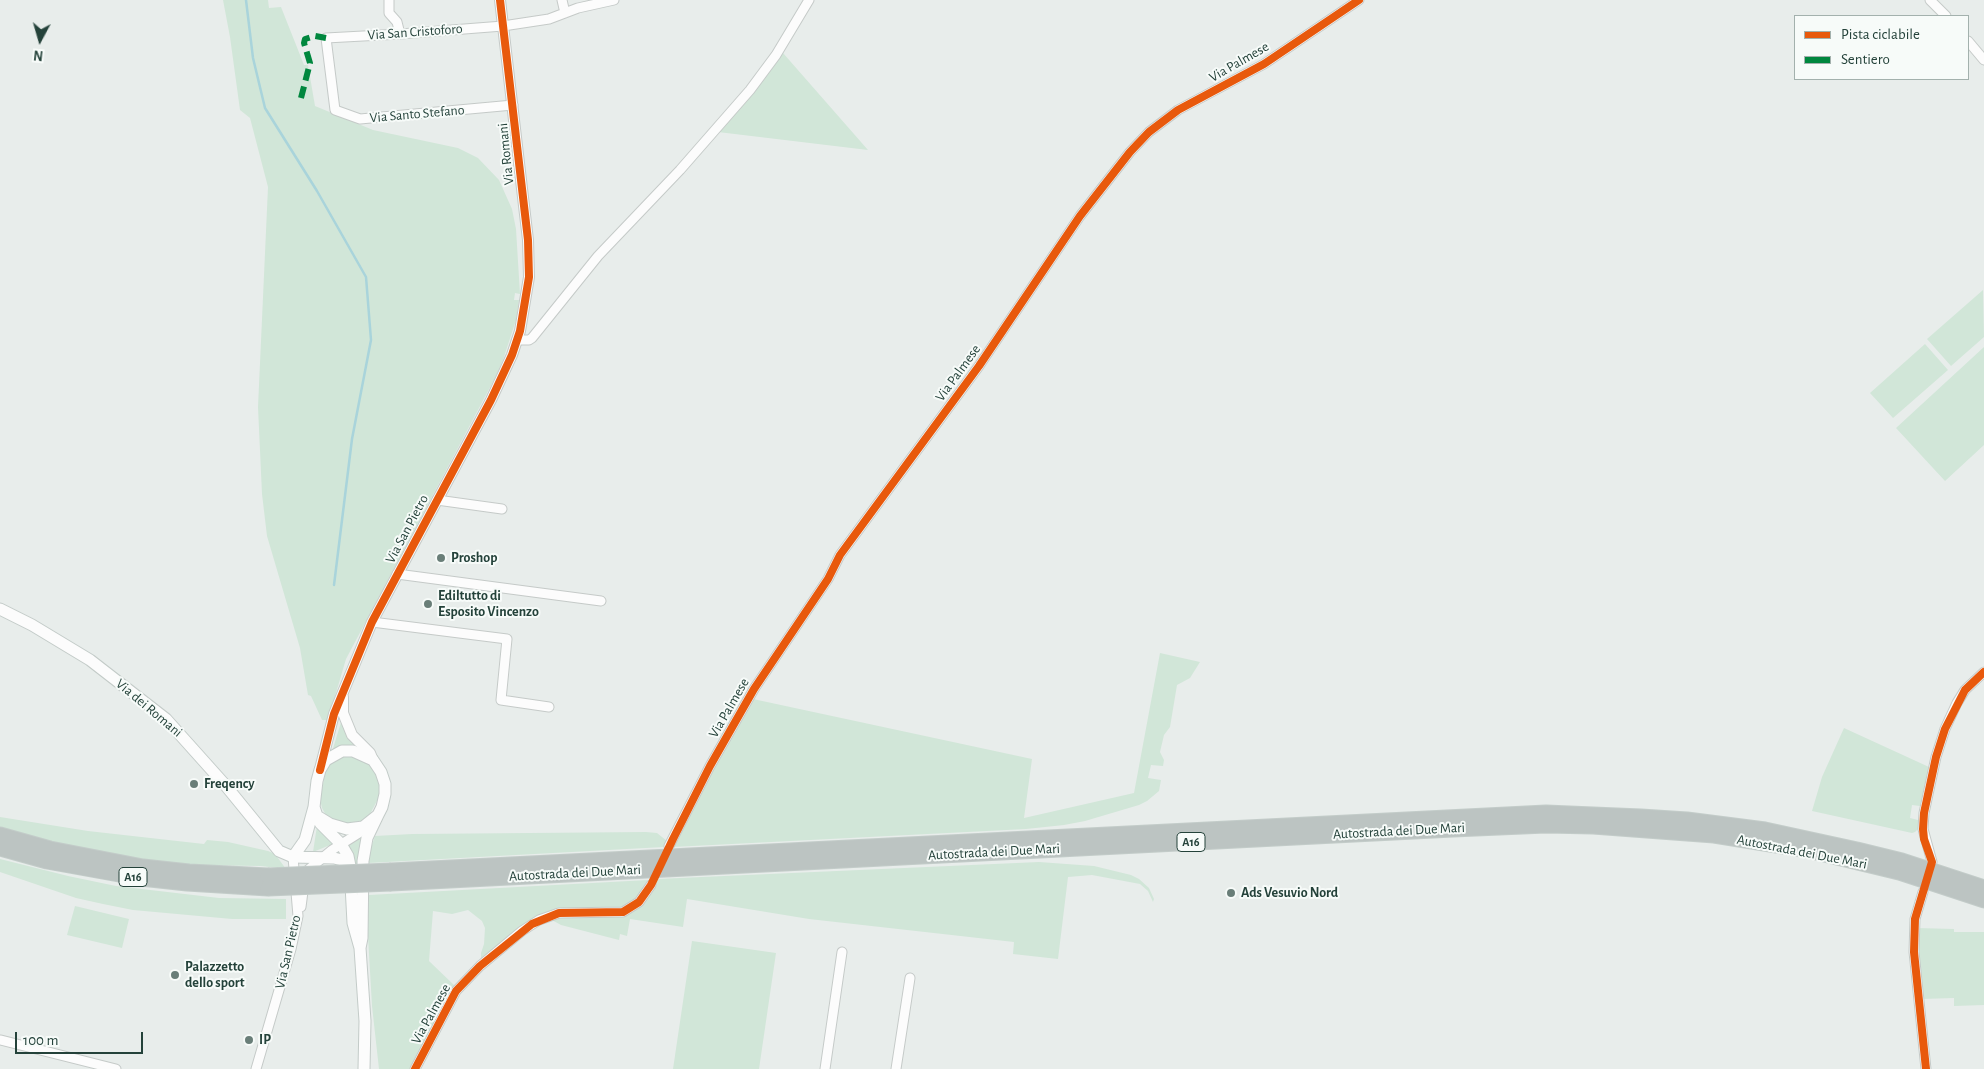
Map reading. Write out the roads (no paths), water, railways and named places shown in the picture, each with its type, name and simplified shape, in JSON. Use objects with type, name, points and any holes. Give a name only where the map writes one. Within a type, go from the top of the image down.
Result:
[{"type":"highway","name":"Autostrada dei Due Mari","points":[[0,848],[96,871],[187,883],[268,888],[391,877],[1546,814],[1602,814],[1659,818],[1765,830],[1911,864],[1984,888]]},
{"type":"highway","name":"Autostrada dei Due Mari","points":[[0,835],[98,860],[188,872],[268,876],[391,877],[1546,825],[1593,826],[1714,835],[1808,850],[1898,872],[1984,900]]},
{"type":"main road","name":"Via dei Romani","points":[[0,609],[32,625],[90,660],[166,719],[226,786],[279,852],[293,857]]},
{"type":"main road","points":[[293,857],[305,840],[316,812],[317,781],[320,770],[326,760],[342,751],[353,751],[373,760],[381,772],[385,794],[367,838],[362,861],[362,938],[360,948]]},
{"type":"main road","points":[[316,812],[337,827],[347,829],[363,827],[378,815]]},
{"type":"main road","points":[[316,812],[320,823],[341,844],[348,856],[350,866],[353,923],[360,948],[365,1021],[364,1069]]},
{"type":"main road","points":[[293,857],[324,857],[342,860],[350,866]]},
{"type":"street","points":[[389,0],[389,14],[397,22],[400,34]]},
{"type":"street","name":"Via Romani","points":[[500,0],[528,240],[529,277],[525,305]]},
{"type":"street","points":[[562,0],[565,13]]},
{"type":"street","name":"Via San Cristoforo","points":[[326,38],[503,26],[549,19],[578,8],[614,0]]},
{"type":"street","points":[[517,340],[529,340],[532,338],[598,256],[680,170],[750,90],[776,55],[809,0]]},
{"type":"street","name":"Via Palmese","points":[[669,846],[710,766],[754,689],[828,578],[840,555],[979,366],[1080,216],[1130,152],[1149,132],[1178,110],[1264,64],[1359,0]]},
{"type":"street","points":[[1930,0],[1945,15]]},
{"type":"street","name":"Via Santo Stefano","points":[[326,38],[335,110],[360,119],[513,105]]},
{"type":"street","points":[[1969,42],[1984,60]]},
{"type":"street","name":"Via San Pietro","points":[[320,770],[334,714],[372,622],[512,355],[525,305]]},
{"type":"street","points":[[437,500],[502,508]]},
{"type":"street","points":[[397,574],[601,601]]},
{"type":"street","points":[[372,622],[507,639],[501,700],[549,706]]},
{"type":"street","points":[[1932,862],[1923,829],[1924,813],[1936,757],[1945,729],[1957,703],[1965,690],[1984,672]]},
{"type":"street","points":[[343,694],[343,713],[352,736],[370,753],[373,760]]},
{"type":"street","points":[[298,916],[301,910],[305,876],[308,870],[341,844],[359,833],[363,827]]},
{"type":"street","name":"Via San Pietro","points":[[256,1069],[291,949],[298,916],[293,857]]},
{"type":"street","name":"Via Palmese","points":[[415,1069],[456,991],[480,966],[522,931],[539,920],[559,913],[623,912],[639,902],[651,885]]},
{"type":"street","points":[[1923,892],[1915,918],[1914,952],[1926,1069]]},
{"type":"street","points":[[825,1069],[842,952]]},
{"type":"street","points":[[896,1069],[910,978]]},
{"type":"street","points":[[1,1040],[116,1069]]},
{"type":"waterway","points":[[246,0],[253,58],[265,108],[317,191],[366,277],[371,340],[352,439],[334,585]]},
{"type":"place","name":"Proshop","points":[[441,558]]},
{"type":"place","name":"Ediltutto di Esposito Vincenzo","points":[[428,604]]},
{"type":"place","name":"Freqency","points":[[194,784]]},
{"type":"place","name":"Ads Vesuvio Nord","points":[[1231,893]]},
{"type":"place","name":"Palazzetto dello sport","points":[[175,975]]},
{"type":"place","name":"IP","points":[[249,1040]]}]
